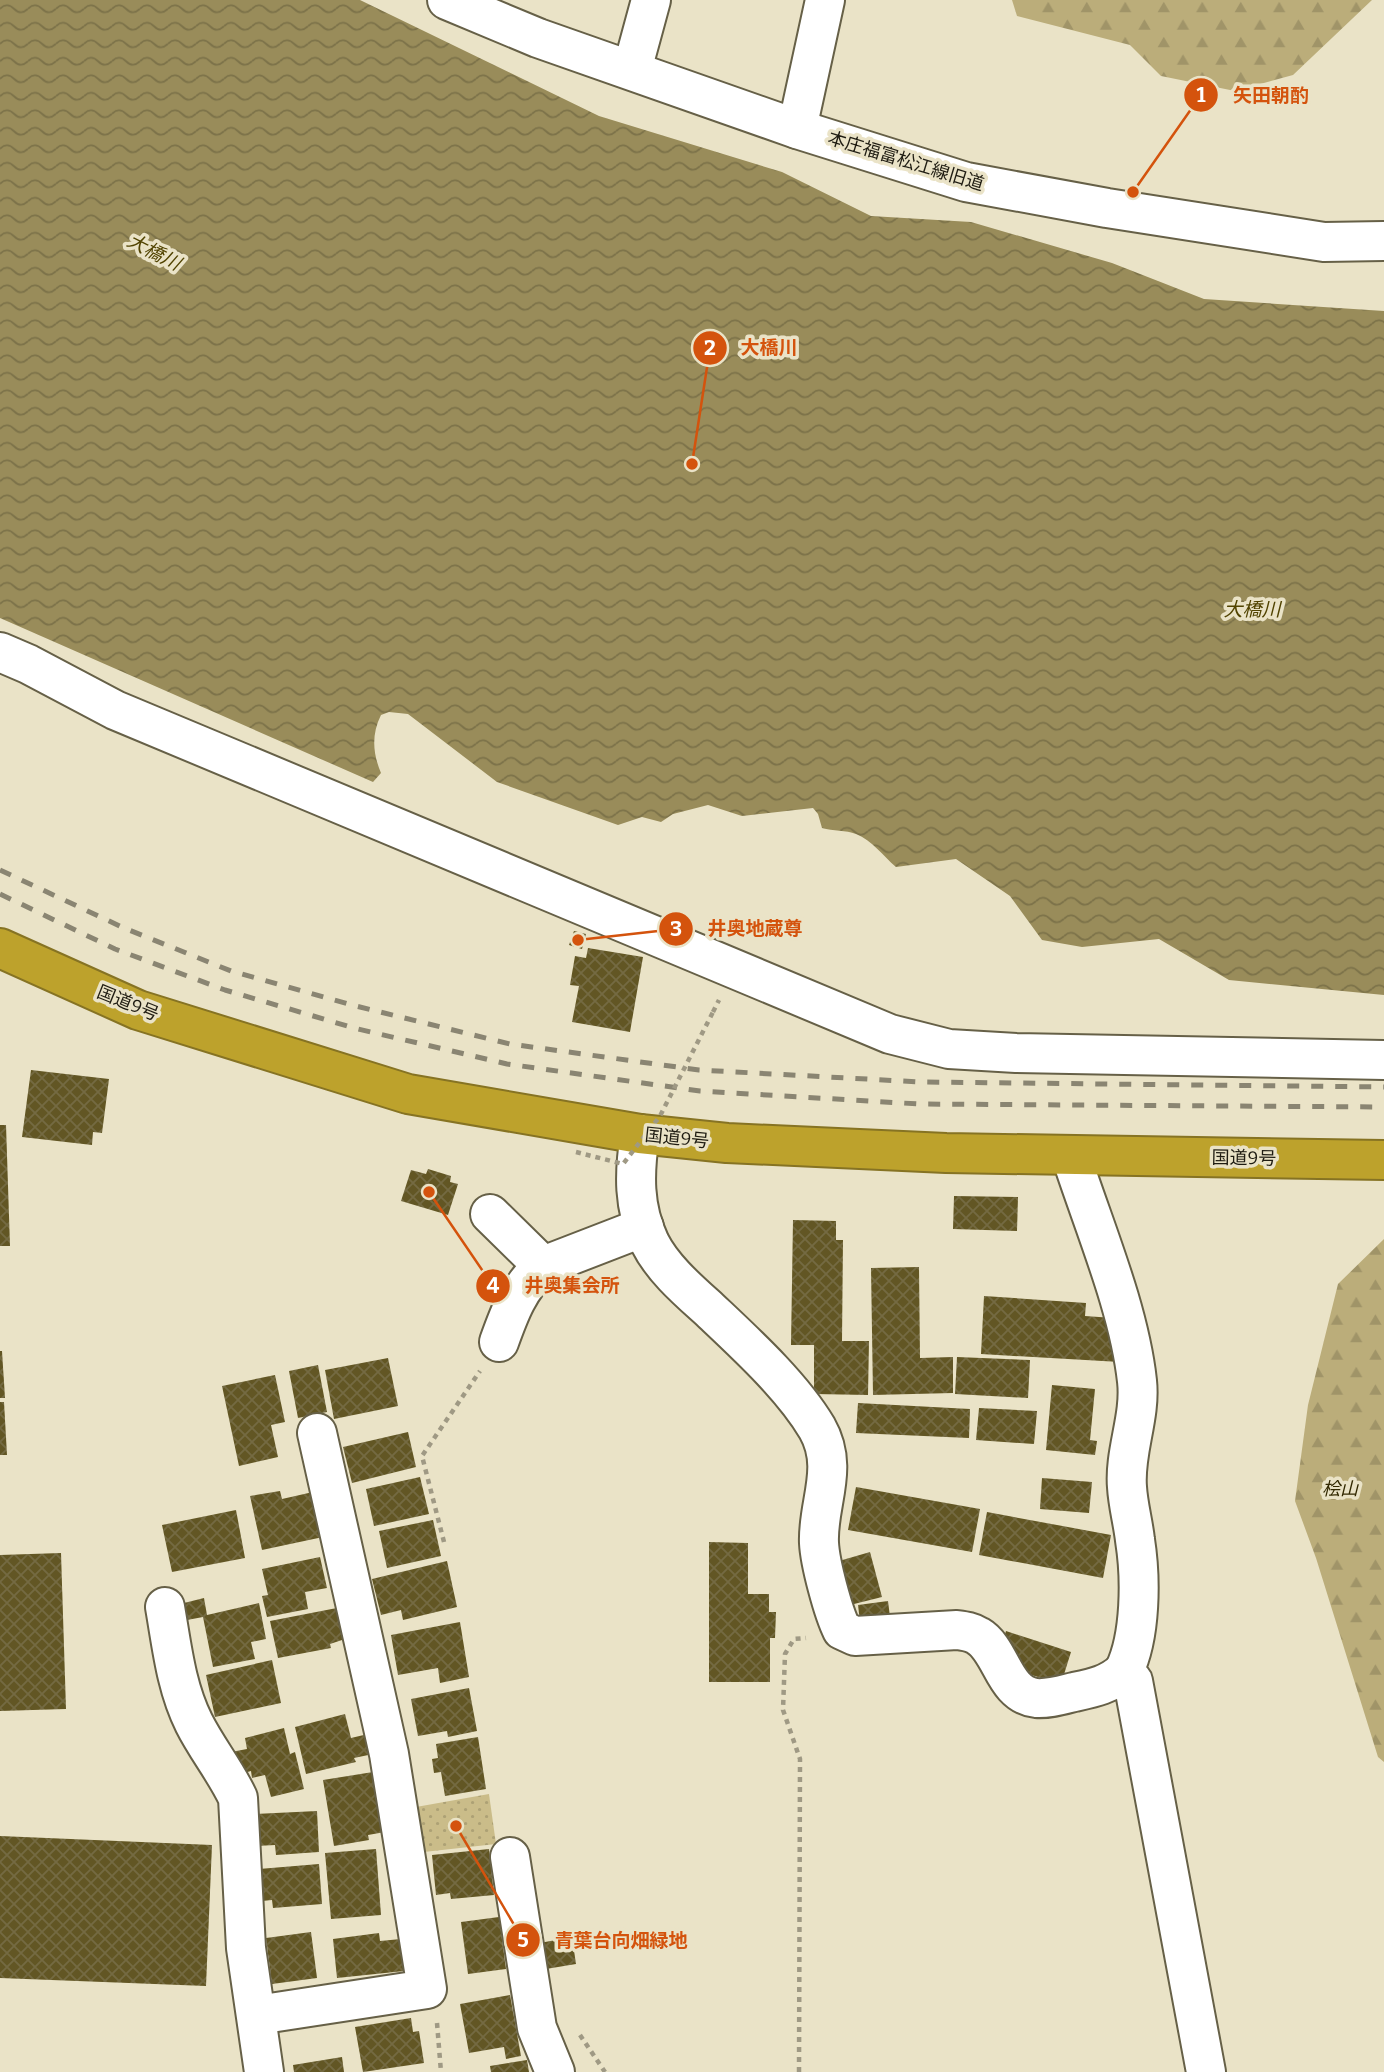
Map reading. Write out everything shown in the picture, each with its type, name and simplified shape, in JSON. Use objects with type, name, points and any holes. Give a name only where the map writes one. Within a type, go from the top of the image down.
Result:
[{"type":"highway","name":"国道9号","points":[[0,948],[138,1010],[408,1094],[640,1134],[767,1146],[1071,1156],[1384,1160]]},
{"type":"street","name":"本庄福富松江線旧道","points":[[446,0],[538,38],[797,129],[965,182],[1107,208],[1324,242],[1384,241]]},
{"type":"street","points":[[632,70],[651,0]]},
{"type":"street","points":[[797,129],[825,0]]},
{"type":"street","points":[[14,658],[115,709],[890,1034],[949,1049],[1016,1053],[1384,1060]]},
{"type":"street","points":[[640,1134],[634,1178],[644,1227],[651,1245],[665,1265],[753,1350],[803,1407],[819,1430],[828,1471],[818,1542],[840,1626],[846,1634],[855,1636],[957,1630],[970,1632],[981,1637],[989,1646],[1009,1681],[1033,1698],[1050,1698],[1105,1685],[1124,1671],[1133,1642],[1139,1583],[1136,1541],[1126,1486],[1138,1383],[1128,1327],[1071,1156]]},
{"type":"street","points":[[490,1214],[543,1266]]},
{"type":"street","points":[[499,1342],[511,1309],[530,1277],[543,1266],[644,1227]]},
{"type":"street","points":[[257,2015],[431,1999],[389,1754],[317,1433]]},
{"type":"street","points":[[165,1607],[178,1682],[183,1695],[203,1740],[239,1798],[246,1948],[264,2072]]},
{"type":"street","points":[[1124,1671],[1133,1681],[1206,2072]]},
{"type":"street","points":[[510,1857],[537,2028],[555,2072]]},
{"type":"path","points":[[576,1152],[624,1164],[660,1116],[713,1012]]},
{"type":"path","points":[[444,1542],[422,1456],[499,1342]]},
{"type":"path","points":[[799,2072],[800,1759],[783,1710],[785,1654],[794,1639],[846,1634]]},
{"type":"path","points":[[431,1999],[441,2072]]},
{"type":"shaded area","points":[[489,1794],[496,1844],[424,1852],[416,1807]]},
{"type":"green space","points":[[1012,0],[1372,0],[1293,75],[1235,91],[1161,76],[1130,45],[1017,16]]},
{"type":"green space","name":"桧山","points":[[1384,1239],[1384,1762],[1378,1757],[1316,1558],[1295,1501],[1308,1405],[1338,1284]]},
{"type":"water","name":"大橋川","points":[[0,0],[360,0],[599,116],[782,172],[871,216],[971,222],[1112,263],[1204,299],[1384,311],[1384,995],[1229,980],[1159,939],[1082,947],[1042,940],[1010,896],[956,859],[896,867],[862,837],[822,828],[813,808],[742,816],[708,805],[673,814],[661,822],[642,817],[618,825],[497,782],[408,714],[389,712],[381,715],[374,744],[381,773],[373,782],[0,618]]},
{"type":"building","points":[[574,931],[586,934],[582,949],[569,945]]},
{"type":"building","points":[[588,948],[643,957],[630,1032],[572,1022],[579,986],[570,985],[575,956],[586,958]]},
{"type":"building","points":[[31,1070],[109,1079],[102,1133],[93,1132],[92,1145],[22,1137]]},
{"type":"building","points":[[0,1125],[6,1125],[10,1246],[0,1246]]},
{"type":"building","points":[[428,1169],[451,1176],[450,1182],[458,1184],[448,1215],[401,1201],[411,1170],[426,1174]]},
{"type":"building","points":[[954,1196],[1018,1197],[1017,1231],[953,1229]]},
{"type":"building","points":[[793,1220],[836,1221],[836,1240],[843,1240],[842,1341],[869,1341],[868,1395],[814,1394],[814,1345],[791,1345]]},
{"type":"building","points":[[919,1267],[920,1358],[953,1357],[953,1393],[873,1395],[871,1268]]},
{"type":"building","points":[[984,1296],[1086,1303],[1085,1316],[1113,1318],[1120,1362],[981,1354]]},
{"type":"building","points":[[2,1351],[5,1398],[0,1398]]},
{"type":"building","points":[[957,1357],[1030,1360],[1028,1398],[955,1394]]},
{"type":"building","points":[[388,1358],[398,1406],[334,1419],[325,1370]]},
{"type":"building","points":[[318,1365],[327,1412],[298,1418],[289,1371]]},
{"type":"building","points":[[275,1375],[285,1422],[271,1425],[278,1457],[239,1466],[222,1386]]},
{"type":"building","points":[[1052,1385],[1095,1389],[1090,1440],[1097,1441],[1095,1455],[1046,1450]]},
{"type":"building","points":[[0,1402],[4,1402],[7,1455],[0,1455]]},
{"type":"building","points":[[858,1403],[970,1409],[969,1438],[856,1433]]},
{"type":"building","points":[[979,1408],[1037,1411],[1034,1444],[976,1440]]},
{"type":"building","points":[[408,1432],[416,1467],[352,1483],[343,1447]]},
{"type":"building","points":[[420,1477],[429,1514],[374,1526],[366,1489]]},
{"type":"building","points":[[1042,1478],[1092,1482],[1089,1513],[1040,1509]]},
{"type":"building","points":[[856,1487],[980,1509],[972,1552],[848,1530]]},
{"type":"building","points":[[280,1491],[282,1499],[313,1492],[323,1537],[262,1550],[250,1496]]},
{"type":"building","points":[[236,1510],[245,1558],[172,1572],[162,1525]]},
{"type":"building","points":[[987,1512],[1111,1535],[1103,1578],[979,1555]]},
{"type":"building","points":[[433,1520],[441,1556],[387,1568],[379,1531]]},
{"type":"building","points":[[709,1542],[748,1543],[748,1594],[769,1594],[769,1612],[776,1612],[775,1638],[770,1638],[770,1682],[709,1682]]},
{"type":"building","points":[[870,1552],[882,1597],[850,1605],[839,1561]]},
{"type":"building","points":[[61,1553],[66,1709],[0,1711],[0,1555]]},
{"type":"building","points":[[320,1557],[327,1588],[305,1592],[308,1609],[267,1617],[262,1596],[268,1595],[262,1569]]},
{"type":"building","points":[[447,1561],[457,1607],[403,1620],[401,1610],[381,1615],[372,1579]]},
{"type":"building","points":[[204,1598],[207,1615],[259,1603],[266,1639],[251,1642],[255,1659],[213,1667],[203,1617],[187,1620],[184,1603]]},
{"type":"building","points":[[888,1601],[891,1625],[861,1630],[858,1605]]},
{"type":"building","points":[[342,1607],[348,1638],[330,1644],[331,1648],[278,1658],[270,1621]]},
{"type":"building","points":[[460,1622],[469,1677],[440,1683],[438,1668],[398,1675],[391,1635]]},
{"type":"building","points":[[1006,1631],[1071,1652],[1061,1684],[1015,1670],[1000,1650]]},
{"type":"building","points":[[272,1660],[281,1703],[215,1717],[206,1675]]},
{"type":"building","points":[[469,1688],[477,1731],[448,1737],[447,1731],[418,1736],[411,1699]]},
{"type":"building","points":[[345,1714],[351,1738],[368,1734],[373,1754],[354,1758],[356,1762],[306,1774],[295,1727]]},
{"type":"building","points":[[284,1728],[290,1754],[295,1752],[304,1789],[271,1797],[265,1775],[252,1778],[251,1771],[237,1775],[231,1752],[247,1749],[245,1738]]},
{"type":"building","points":[[478,1737],[486,1789],[445,1796],[441,1772],[434,1773],[432,1759],[438,1758],[436,1744]]},
{"type":"building","points":[[373,1772],[385,1832],[368,1835],[369,1840],[334,1846],[323,1780]]},
{"type":"building","points":[[317,1811],[319,1852],[276,1855],[275,1845],[257,1846],[255,1814]]},
{"type":"building","points":[[0,1836],[212,1845],[206,1986],[0,1978]]},
{"type":"building","points":[[376,1849],[381,1915],[331,1919],[325,1853]]},
{"type":"building","points":[[489,1849],[494,1895],[451,1899],[450,1893],[436,1895],[432,1855]]},
{"type":"building","points":[[319,1864],[322,1904],[273,1908],[272,1900],[262,1901],[259,1869]]},
{"type":"building","points":[[499,1917],[506,1969],[468,1974],[461,1922]]},
{"type":"building","points":[[311,1932],[317,1978],[272,1984],[266,1938]]},
{"type":"building","points":[[379,1933],[380,1941],[401,1939],[404,1971],[337,1978],[333,1939]]},
{"type":"building","points":[[572,1937],[576,1964],[534,1971],[529,1945]]},
{"type":"building","points":[[510,1995],[521,2056],[506,2059],[504,2047],[469,2053],[460,2004]]},
{"type":"building","points":[[411,2018],[413,2032],[419,2031],[424,2063],[363,2072],[355,2027]]},
{"type":"building","points":[[342,2057],[344,2072],[294,2072],[293,2065]]},
{"type":"building","points":[[527,2060],[529,2072],[491,2072],[490,2066]]},
{"type":"railway","points":[[0,870],[124,928],[231,971],[356,1006],[510,1044],[699,1070],[921,1082],[1384,1087]]},
{"type":"railway","points":[[0,894],[115,949],[225,990],[354,1028],[507,1064],[700,1091],[919,1104],[1384,1107]]},
{"type":"place","name":"矢田朝酌","points":[[1133,192]]},
{"type":"place","name":"大橋川","points":[[692,464]]},
{"type":"place","name":"井奥地蔵尊","points":[[578,940]]},
{"type":"place","name":"井奥集会所","points":[[429,1192]]},
{"type":"place","name":"青葉台向畑緑地","points":[[456,1826]]}]
